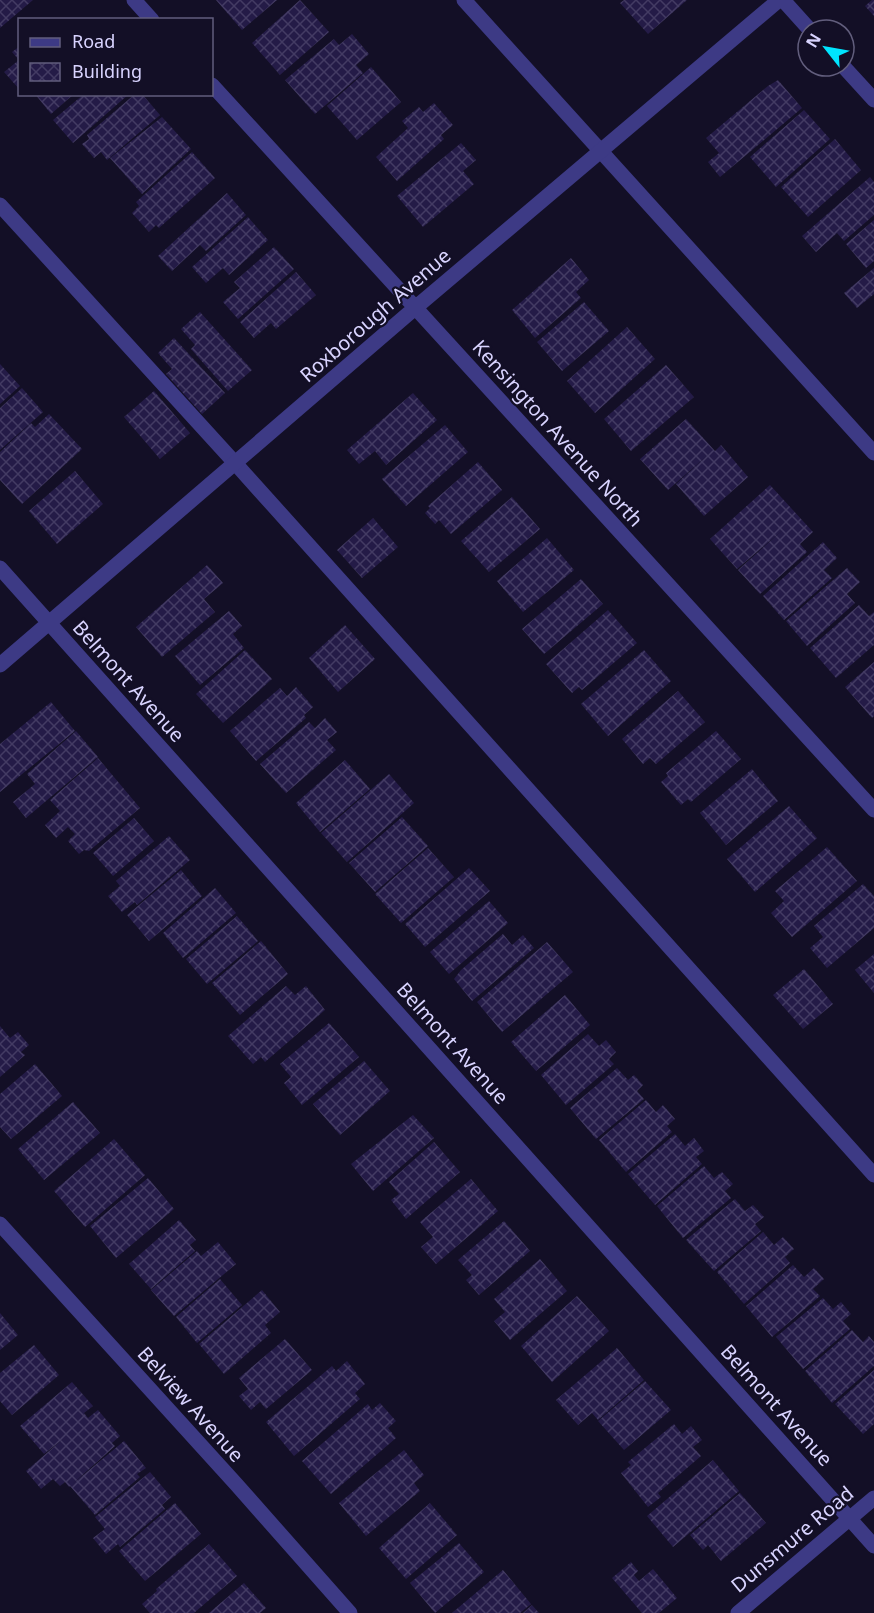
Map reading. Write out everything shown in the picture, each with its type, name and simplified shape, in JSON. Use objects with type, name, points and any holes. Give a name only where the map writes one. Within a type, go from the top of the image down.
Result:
[{"type":"street","points":[[134,0],[150,18]]},
{"type":"street","points":[[464,0],[874,453]]},
{"type":"street","points":[[781,0],[798,18]]},
{"type":"street","name":"Roxborough Avenue","points":[[0,665],[415,308],[781,0]]},
{"type":"street","points":[[854,78],[874,100]]},
{"type":"street","name":"Kensington Avenue North","points":[[213,86],[874,810]]},
{"type":"street","points":[[0,206],[235,463],[874,1174]]},
{"type":"street","name":"Belmont Avenue","points":[[0,568],[874,1546]]},
{"type":"street","name":"Belview Avenue","points":[[0,1224],[350,1613]]},
{"type":"street","name":"Dunsmure Road","points":[[738,1613],[874,1498]]},
{"type":"building","points":[[0,0],[33,0],[0,28]]},
{"type":"building","points":[[216,0],[277,0],[242,30]]},
{"type":"building","points":[[300,0],[329,32],[280,75],[252,43]]},
{"type":"building","points":[[624,0],[687,0],[648,34],[620,3]]},
{"type":"building","points":[[874,0],[874,16],[865,6]]},
{"type":"building","points":[[352,34],[369,54],[356,65],[363,73],[315,114],[285,80],[334,39],[339,45]]},
{"type":"building","points":[[18,48],[18,59],[12,52]]},
{"type":"building","points":[[18,61],[18,88],[4,72]]},
{"type":"building","points":[[371,67],[401,102],[357,140],[327,106]]},
{"type":"building","points":[[778,80],[802,108],[720,177],[708,162],[719,153],[706,138]]},
{"type":"building","points":[[37,96],[72,96],[51,114]]},
{"type":"building","points":[[82,96],[127,96],[73,143],[53,120]]},
{"type":"building","points":[[133,96],[144,96],[160,115],[107,160],[101,152],[94,158],[82,144],[89,139],[87,135]]},
{"type":"building","points":[[434,103],[453,125],[441,135],[444,139],[397,181],[376,157],[408,128],[402,121],[419,107],[423,112]]},
{"type":"building","points":[[804,110],[830,139],[776,187],[750,157]]},
{"type":"building","points":[[162,117],[191,149],[142,194],[110,158]]},
{"type":"building","points":[[835,139],[861,170],[808,217],[781,187]]},
{"type":"building","points":[[461,143],[476,160],[463,171],[474,184],[423,227],[397,196]]},
{"type":"building","points":[[192,152],[215,178],[159,228],[156,225],[149,232],[132,213],[139,206],[136,202]]},
{"type":"building","points":[[870,177],[874,182],[874,215],[844,241],[837,233],[816,252],[802,236]]},
{"type":"building","points":[[227,193],[246,215],[206,251],[200,245],[172,271],[158,256]]},
{"type":"building","points":[[248,217],[268,240],[229,275],[223,268],[206,283],[192,267]]},
{"type":"building","points":[[874,220],[874,261],[866,268],[846,244]]},
{"type":"building","points":[[274,247],[294,269],[238,319],[223,302],[240,288],[234,282]]},
{"type":"building","points":[[571,258],[589,280],[576,292],[581,298],[535,338],[512,310]]},
{"type":"building","points":[[874,268],[874,294],[857,308],[844,293]]},
{"type":"building","points":[[296,272],[316,295],[276,329],[271,323],[254,338],[240,322]]},
{"type":"building","points":[[584,302],[609,331],[562,371],[537,342]]},
{"type":"building","points":[[200,312],[252,370],[228,391],[191,349],[195,345],[181,329]]},
{"type":"building","points":[[627,327],[655,359],[595,413],[567,381]]},
{"type":"building","points":[[174,338],[225,393],[202,414],[166,374],[172,369],[158,353]]},
{"type":"building","points":[[0,364],[20,386],[0,404]]},
{"type":"building","points":[[666,365],[694,397],[631,451],[604,419]]},
{"type":"building","points":[[22,388],[43,412],[0,450],[0,408]]},
{"type":"building","points":[[154,391],[190,433],[160,459],[124,417]]},
{"type":"building","points":[[413,393],[437,420],[386,465],[375,451],[359,464],[347,450]]},
{"type":"building","points":[[49,414],[82,449],[22,504],[0,480],[0,452],[31,423],[35,427]]},
{"type":"building","points":[[686,419],[715,451],[721,445],[748,477],[704,516],[676,484],[710,453],[668,490],[640,459]]},
{"type":"building","points":[[445,425],[468,452],[406,506],[382,479]]},
{"type":"building","points":[[478,462],[502,490],[451,534],[439,520],[435,524],[425,513],[430,508],[428,506]]},
{"type":"building","points":[[75,471],[103,504],[57,544],[29,511]]},
{"type":"building","points":[[770,485],[813,532],[800,544],[807,552],[760,594],[738,570],[785,528],[737,569],[710,539]]},
{"type":"building","points":[[512,497],[540,529],[489,572],[461,541]]},
{"type":"building","points":[[373,518],[398,547],[362,578],[337,550]]},
{"type":"building","points":[[547,538],[574,570],[523,612],[497,581]]},
{"type":"building","points":[[823,542],[837,558],[824,570],[832,578],[784,620],[763,596]]},
{"type":"building","points":[[207,565],[223,583],[204,599],[215,612],[162,657],[136,627]]},
{"type":"building","points":[[847,568],[860,582],[847,594],[855,603],[807,646],[786,621]]},
{"type":"building","points":[[581,579],[603,604],[544,654],[522,629]]},
{"type":"building","points":[[859,605],[869,616],[874,612],[874,645],[836,678],[810,648]]},
{"type":"building","points":[[608,610],[637,643],[582,690],[579,687],[572,693],[546,664]]},
{"type":"building","points":[[229,611],[242,626],[233,634],[244,648],[200,685],[175,656]]},
{"type":"building","points":[[345,625],[375,659],[338,692],[309,658]]},
{"type":"building","points":[[245,650],[272,679],[223,723],[196,694]]},
{"type":"building","points":[[644,650],[671,681],[608,736],[581,704]]},
{"type":"building","points":[[874,662],[874,716],[872,718],[845,687]]},
{"type":"building","points":[[296,687],[313,707],[304,715],[306,718],[256,761],[230,731],[280,688],[287,696]]},
{"type":"building","points":[[678,691],[705,722],[656,764],[650,758],[643,764],[622,739]]},
{"type":"building","points":[[51,702],[75,731],[0,792],[0,744]]},
{"type":"building","points":[[325,718],[337,732],[327,740],[336,750],[286,793],[260,764],[309,722],[315,728]]},
{"type":"building","points":[[76,731],[98,757],[26,818],[13,802],[35,784],[27,774]]},
{"type":"building","points":[[716,731],[741,759],[691,802],[688,799],[681,805],[661,782],[668,776],[666,773]]},
{"type":"building","points":[[98,758],[140,808],[89,851],[84,850],[79,854],[68,841],[75,834],[68,827],[56,838],[45,825],[60,811],[50,800]]},
{"type":"building","points":[[345,760],[370,789],[320,832],[296,803]]},
{"type":"building","points":[[752,769],[778,801],[726,845],[700,813]]},
{"type":"building","points":[[389,774],[414,803],[347,862],[321,833]]},
{"type":"building","points":[[789,806],[817,838],[755,892],[727,859]]},
{"type":"building","points":[[402,817],[428,846],[375,892],[349,863]]},
{"type":"building","points":[[134,818],[154,841],[113,876],[93,853]]},
{"type":"building","points":[[169,836],[190,860],[137,905],[135,902],[122,912],[108,896],[120,886],[116,881]]},
{"type":"building","points":[[827,847],[857,881],[792,937],[771,913],[784,901],[775,891]]},
{"type":"building","points":[[428,848],[454,877],[401,923],[375,894]]},
{"type":"building","points":[[469,868],[490,891],[425,947],[405,924]]},
{"type":"building","points":[[181,870],[202,896],[149,941],[127,915]]},
{"type":"building","points":[[863,884],[874,896],[874,928],[827,968],[810,948],[823,937],[814,926]]},
{"type":"building","points":[[215,888],[236,913],[183,958],[163,933]]},
{"type":"building","points":[[489,901],[508,923],[449,974],[430,952]]},
{"type":"building","points":[[237,916],[258,941],[207,984],[186,959]]},
{"type":"building","points":[[503,934],[512,945],[523,935],[534,948],[472,1001],[454,979],[461,970]]},
{"type":"building","points":[[261,941],[288,974],[240,1015],[212,983]]},
{"type":"building","points":[[547,942],[573,972],[502,1032],[477,1002]]},
{"type":"building","points":[[874,954],[874,993],[855,970]]},
{"type":"building","points":[[804,969],[833,1004],[803,1029],[773,995]]},
{"type":"building","points":[[286,986],[295,995],[306,986],[325,1010],[265,1062],[261,1057],[253,1064],[228,1036]]},
{"type":"building","points":[[565,995],[590,1025],[536,1071],[511,1042]]},
{"type":"building","points":[[329,1023],[359,1057],[302,1105],[284,1083],[291,1077],[280,1064]]},
{"type":"building","points":[[0,1026],[10,1038],[18,1032],[29,1045],[21,1052],[25,1055],[0,1077]]},
{"type":"building","points":[[588,1034],[599,1046],[606,1040],[616,1052],[609,1059],[614,1064],[566,1105],[541,1075]]},
{"type":"building","points":[[364,1061],[390,1091],[340,1135],[313,1104]]},
{"type":"building","points":[[35,1064],[62,1096],[11,1139],[0,1127],[0,1094]]},
{"type":"building","points":[[617,1068],[628,1080],[634,1075],[643,1085],[637,1091],[644,1099],[596,1139],[570,1108]]},
{"type":"building","points":[[646,1100],[656,1112],[663,1105],[675,1119],[667,1126],[672,1132],[626,1172],[599,1140]]},
{"type":"building","points":[[73,1102],[100,1133],[44,1180],[18,1149]]},
{"type":"building","points":[[413,1115],[434,1138],[373,1191],[351,1164]]},
{"type":"building","points":[[675,1134],[685,1146],[694,1138],[704,1151],[696,1157],[702,1164],[655,1205],[628,1174]]},
{"type":"building","points":[[114,1139],[145,1175],[85,1227],[54,1191]]},
{"type":"building","points":[[434,1142],[460,1172],[406,1219],[391,1200],[399,1194],[389,1182]]},
{"type":"building","points":[[704,1166],[714,1178],[722,1172],[733,1184],[725,1191],[731,1198],[683,1238],[657,1206]]},
{"type":"building","points":[[148,1178],[174,1209],[116,1258],[90,1226]]},
{"type":"building","points":[[471,1179],[498,1211],[436,1264],[421,1247],[433,1237],[420,1222]]},
{"type":"building","points":[[735,1199],[745,1211],[753,1205],[764,1217],[755,1224],[761,1231],[714,1271],[686,1240]]},
{"type":"building","points":[[179,1220],[196,1240],[190,1245],[195,1251],[151,1289],[129,1264]]},
{"type":"building","points":[[504,1221],[530,1251],[479,1295],[466,1280],[472,1275],[458,1260]]},
{"type":"building","points":[[763,1232],[774,1245],[783,1237],[794,1249],[785,1257],[790,1263],[744,1304],[717,1272]]},
{"type":"building","points":[[218,1242],[236,1264],[174,1316],[151,1290],[197,1251],[201,1256]]},
{"type":"building","points":[[540,1259],[567,1291],[510,1340],[494,1321],[505,1312],[494,1299]]},
{"type":"building","points":[[793,1265],[804,1277],[814,1268],[824,1279],[813,1289],[820,1296],[772,1337],[746,1306]]},
{"type":"building","points":[[220,1279],[242,1305],[197,1343],[176,1317]]},
{"type":"building","points":[[262,1290],[280,1312],[265,1325],[271,1333],[224,1374],[199,1344]]},
{"type":"building","points":[[577,1296],[609,1331],[552,1382],[521,1346]]},
{"type":"building","points":[[823,1298],[833,1309],[841,1302],[851,1314],[843,1321],[850,1329],[803,1369],[776,1337]]},
{"type":"building","points":[[0,1313],[18,1335],[0,1350]]},
{"type":"building","points":[[852,1330],[863,1342],[869,1336],[874,1342],[874,1366],[832,1403],[805,1371]]},
{"type":"building","points":[[285,1339],[312,1370],[266,1409],[260,1402],[251,1410],[239,1396],[248,1389],[239,1378]]},
{"type":"building","points":[[34,1345],[59,1375],[12,1415],[0,1401],[0,1373]]},
{"type":"building","points":[[617,1348],[644,1380],[598,1420],[592,1413],[578,1425],[556,1400]]},
{"type":"building","points":[[347,1361],[365,1384],[355,1393],[360,1399],[294,1456],[266,1422],[332,1366],[336,1371]]},
{"type":"building","points":[[874,1370],[874,1424],[863,1434],[835,1404]]},
{"type":"building","points":[[645,1381],[671,1410],[624,1450],[598,1421]]},
{"type":"building","points":[[72,1382],[93,1406],[84,1413],[88,1418],[98,1410],[120,1436],[112,1443],[115,1446],[69,1487],[65,1482],[60,1486],[53,1479],[41,1489],[26,1471],[63,1439],[44,1454],[20,1426]]},
{"type":"building","points":[[380,1403],[396,1421],[388,1428],[396,1438],[331,1494],[302,1461],[368,1404],[372,1410]]},
{"type":"building","points":[[674,1424],[682,1434],[691,1426],[702,1440],[693,1447],[701,1456],[658,1493],[661,1497],[648,1507],[621,1473],[631,1465],[628,1462]]},
{"type":"building","points":[[124,1441],[146,1468],[137,1474],[140,1477],[95,1515],[70,1486]]},
{"type":"building","points":[[404,1450],[424,1475],[414,1483],[420,1491],[366,1536],[339,1503]]},
{"type":"building","points":[[713,1460],[739,1491],[673,1547],[647,1516]]},
{"type":"building","points":[[150,1472],[171,1497],[162,1505],[165,1509],[120,1547],[118,1544],[106,1554],[93,1538],[105,1529],[95,1517]]},
{"type":"building","points":[[740,1493],[766,1523],[721,1561],[708,1545],[703,1550],[690,1535]]},
{"type":"building","points":[[175,1503],[201,1534],[145,1581],[119,1551]]},
{"type":"building","points":[[430,1503],[457,1535],[406,1579],[379,1548]]},
{"type":"building","points":[[459,1543],[484,1572],[435,1613],[410,1583]]},
{"type":"building","points":[[209,1544],[237,1576],[194,1613],[150,1613],[142,1604],[157,1591],[156,1589]]},
{"type":"building","points":[[631,1562],[638,1571],[634,1575],[639,1581],[653,1569],[677,1598],[659,1613],[642,1613],[612,1578]]},
{"type":"building","points":[[503,1570],[531,1604],[520,1613],[452,1613]]},
{"type":"building","points":[[244,1583],[266,1608],[260,1613],[209,1613]]},
{"type":"building","points":[[532,1605],[539,1613],[523,1613]]}]
